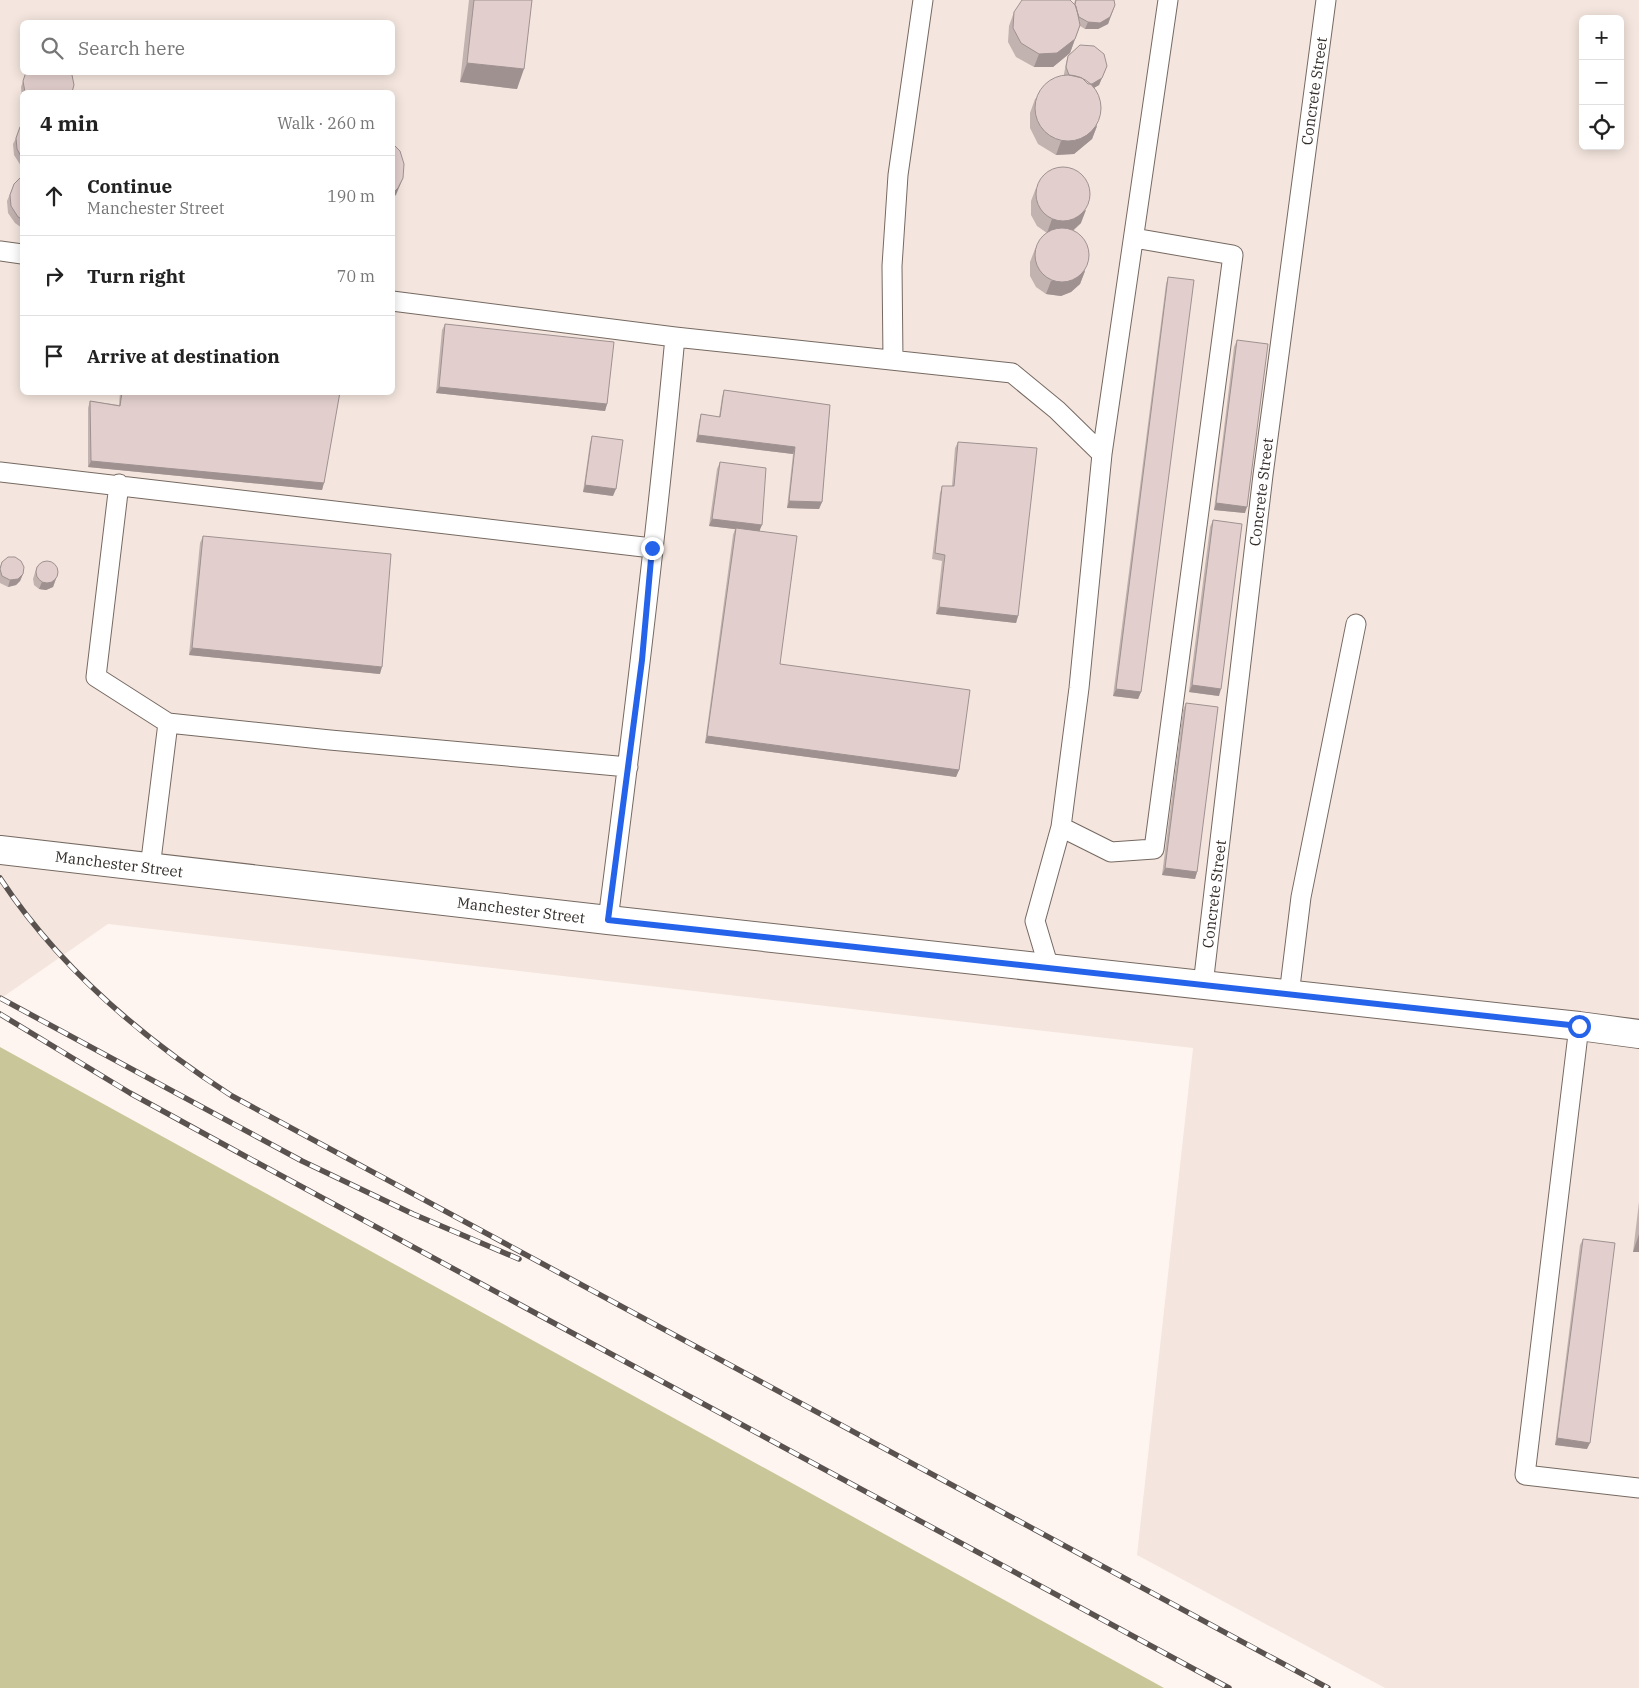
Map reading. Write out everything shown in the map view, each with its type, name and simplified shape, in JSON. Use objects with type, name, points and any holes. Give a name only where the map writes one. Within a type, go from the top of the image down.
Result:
[{"type":"street","name":"Manchester Street","points":[[0,850],[608,920],[1639,1034]]},
{"type":"lane","points":[[893,360],[892,266],[898,175],[923,0]]},
{"type":"lane","points":[[1049,968],[1035,921],[1060,827],[1079,688],[1102,454],[1168,0]]},
{"type":"lane","name":"Concrete Street","points":[[1203,985],[1263,475],[1326,0]]},
{"type":"lane","points":[[1060,827],[1111,852],[1154,849],[1233,255],[1134,238]]},
{"type":"lane","points":[[0,251],[20,254]]},
{"type":"lane","points":[[395,301],[675,337],[1012,373],[1058,410],[1102,454]]},
{"type":"lane","points":[[608,920],[642,660],[675,337]]},
{"type":"lane","points":[[0,472],[119,484],[652,548]]},
{"type":"lane","points":[[119,484],[96,677],[168,723],[340,741],[628,767]]},
{"type":"lane","points":[[1289,994],[1301,897],[1356,624]]},
{"type":"lane","points":[[150,868],[168,723]]},
{"type":"lane","points":[[1579,1026],[1525,1475],[1639,1488]]},
{"type":"shaded area","points":[[0,0],[1639,0],[1639,1688],[1385,1688],[1137,1555],[1193,1048],[108,924],[0,999]]},
{"type":"shaded area","points":[[0,1047],[1164,1688],[0,1688]]},
{"type":"building","points":[[474,0],[532,0],[524,69],[467,63]]},
{"type":"building","points":[[1022,0],[1070,0],[1076,6],[1080,25],[1075,39],[1057,53],[1039,54],[1021,43],[1013,28],[1014,12]]},
{"type":"building","points":[[1076,0],[1114,0],[1115,5],[1110,17],[1100,23],[1088,22],[1079,17],[1075,5]]},
{"type":"building","points":[[1080,45],[1094,46],[1104,54],[1107,66],[1102,78],[1092,84],[1088,84],[1082,78],[1069,75],[1066,67],[1068,56]]},
{"type":"building","points":[[25,75],[72,75],[74,85],[73,90],[25,90],[23,81]]},
{"type":"building","points":[[1068,75],[1080,78],[1091,85],[1098,96],[1101,108],[1098,120],[1091,131],[1080,138],[1068,141],[1056,138],[1045,131],[1038,120],[1035,108],[1038,96],[1045,85],[1056,78]]},
{"type":"building","points":[[20,127],[20,154],[17,149],[16,138]]},
{"type":"building","points":[[395,146],[400,151],[404,164],[403,178],[395,191]]},
{"type":"building","points":[[1058,167],[1068,167],[1078,171],[1086,179],[1090,194],[1086,209],[1078,217],[1068,221],[1058,221],[1048,217],[1040,209],[1036,199],[1036,189],[1040,179],[1048,171]]},
{"type":"building","points":[[20,178],[20,218],[11,206],[10,195],[14,184]]},
{"type":"building","points":[[1057,228],[1067,228],[1077,232],[1085,240],[1089,255],[1085,270],[1077,278],[1067,282],[1057,282],[1047,278],[1039,270],[1035,260],[1035,250],[1039,240],[1047,232]]},
{"type":"building","points":[[1168,277],[1194,280],[1141,692],[1116,689]]},
{"type":"building","points":[[445,324],[614,342],[607,404],[439,387]]},
{"type":"building","points":[[1237,340],[1268,344],[1247,507],[1216,503]]},
{"type":"building","points":[[724,390],[830,405],[822,502],[789,501],[795,447],[698,435],[701,414],[720,417]]},
{"type":"building","points":[[122,395],[339,395],[324,483],[91,461],[90,401],[120,406]]},
{"type":"building","points":[[592,436],[623,440],[616,489],[585,485]]},
{"type":"building","points":[[958,442],[1037,448],[1018,616],[939,607],[945,555],[935,553],[942,486],[954,486]]},
{"type":"building","points":[[720,462],[766,468],[762,525],[712,519]]},
{"type":"building","points":[[1213,520],[1242,524],[1221,689],[1192,685]]},
{"type":"building","points":[[736,528],[797,536],[780,664],[970,690],[959,770],[707,736]]},
{"type":"building","points":[[203,536],[391,554],[382,667],[192,648]]},
{"type":"building","points":[[8,557],[15,557],[21,561],[24,567],[23,574],[18,579],[10,580],[2,576],[0,569],[2,562]]},
{"type":"building","points":[[47,561],[55,564],[58,572],[55,580],[47,583],[39,580],[36,572],[39,564]]},
{"type":"building","points":[[1186,703],[1218,707],[1197,872],[1165,868]]},
{"type":"building","points":[[1583,1239],[1615,1243],[1590,1443],[1557,1438]]},
{"type":"railway","points":[[0,878],[48,942],[104,999],[166,1050],[232,1096],[1328,1688]]},
{"type":"railway","points":[[0,998],[302,1161],[413,1214],[519,1259]]},
{"type":"railway","points":[[0,1014],[130,1093],[243,1155],[1229,1688]]},
{"type":"route","points":[[652,548],[642,660],[608,920],[1579,1026]]}]
